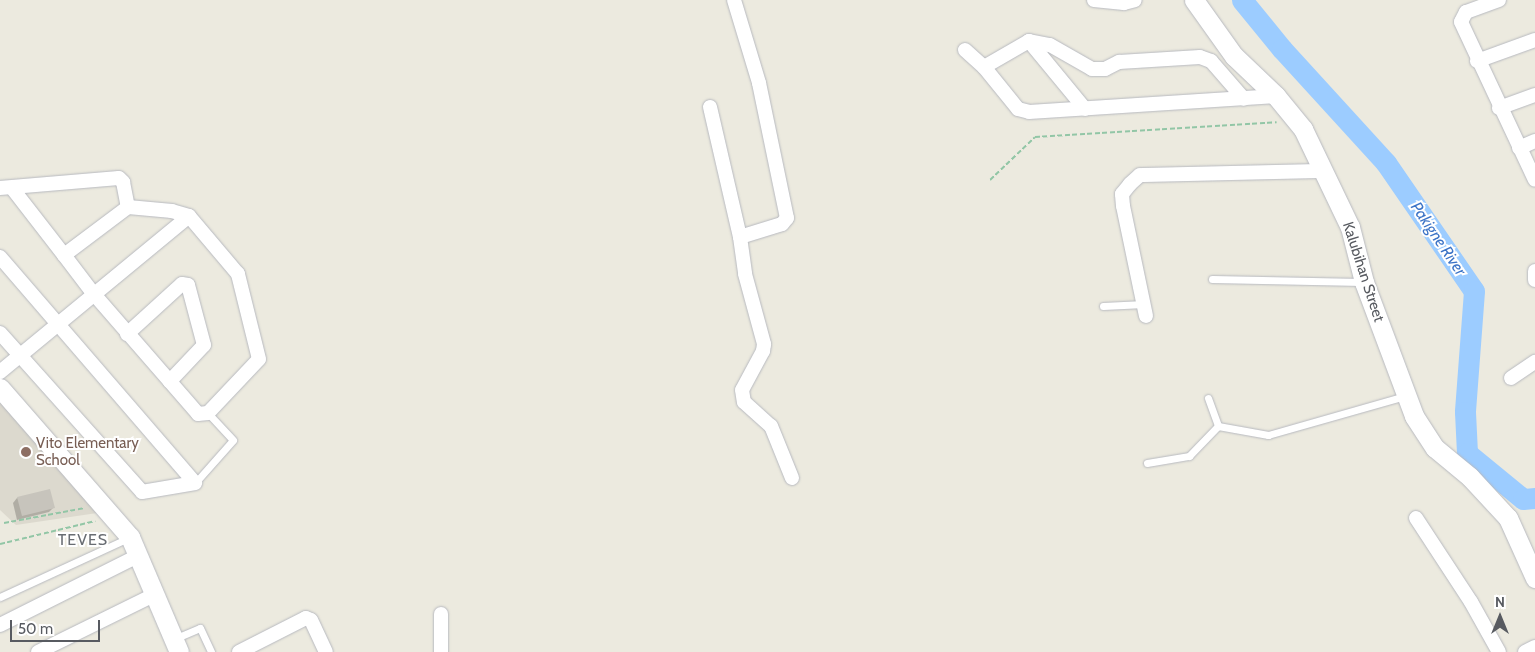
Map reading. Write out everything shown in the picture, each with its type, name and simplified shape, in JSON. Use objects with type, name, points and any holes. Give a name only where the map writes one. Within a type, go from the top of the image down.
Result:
[{"type":"street","points":[[734,0],[759,83],[787,218],[782,224],[740,237]]},
{"type":"street","points":[[1094,0],[1124,3],[1135,0]]},
{"type":"street","points":[[1500,0],[1466,12],[1462,19],[1477,61],[1535,180]]},
{"type":"street","name":"Kalubihan Street","points":[[1197,1],[1234,56],[1276,96],[1297,121],[1350,228],[1364,282],[1405,396],[1435,448],[1470,477],[1508,518],[1535,578]]},
{"type":"street","points":[[1477,61],[1535,40]]},
{"type":"street","points":[[984,67],[1029,41],[1050,45],[1092,69],[1105,69],[1119,62],[1206,58],[1244,99]]},
{"type":"street","points":[[1029,41],[1085,109]]},
{"type":"street","points":[[966,50],[984,67],[1022,111],[1085,109],[1276,96]]},
{"type":"street","points":[[1499,108],[1535,95]]},
{"type":"street","points":[[710,107],[740,237],[745,274],[764,344],[763,351],[742,390],[744,402],[771,426],[792,478]]},
{"type":"street","points":[[1519,148],[1535,141]]},
{"type":"street","points":[[1145,310],[1122,194],[1140,175],[1323,171]]},
{"type":"street","points":[[6,188],[119,178],[123,182],[128,207]]},
{"type":"street","points":[[6,188],[64,255],[93,293],[198,414],[208,413],[259,359],[238,274],[189,216],[172,211],[128,207],[64,255]]},
{"type":"street","points":[[0,372],[17,353],[189,216]]},
{"type":"street","points":[[0,257],[195,483]]},
{"type":"street","points":[[1535,271],[1535,280]]},
{"type":"street","points":[[128,334],[182,284],[188,285],[204,345],[170,381]]},
{"type":"street","points":[[0,333],[142,492],[195,483]]},
{"type":"street","points":[[0,360],[17,353]]},
{"type":"street","points":[[1511,378],[1535,362]]},
{"type":"street","points":[[0,388],[110,510],[130,537],[176,646]]},
{"type":"street","points":[[1416,518],[1472,602],[1499,652]]},
{"type":"street","points":[[0,625],[138,556]]},
{"type":"street","points":[[38,652],[154,595]]},
{"type":"street","points":[[441,652],[442,614]]},
{"type":"street","points":[[239,652],[306,618],[311,620],[326,652]]},
{"type":"street","points":[[1525,652],[1535,647]]},
{"type":"lane","points":[[1212,280],[1364,282]]},
{"type":"lane","points":[[1103,306],[1145,310]]},
{"type":"lane","points":[[1218,426],[1268,435],[1405,396]]},
{"type":"lane","points":[[1208,398],[1218,426]]},
{"type":"lane","points":[[195,483],[233,440],[208,413]]},
{"type":"lane","points":[[1147,463],[1189,456],[1218,426]]},
{"type":"lane","points":[[0,597],[130,537]]},
{"type":"lane","points":[[176,646],[200,628],[211,652]]},
{"type":"path","points":[[990,180],[1035,136],[1297,121]]},
{"type":"path","points":[[4,523],[110,510]]},
{"type":"path","points":[[0,544],[110,510]]},
{"type":"shaded area","name":"Vito Elementary School","points":[[0,394],[104,512],[16,525],[0,510]]},
{"type":"building","points":[[50,489],[55,508],[22,516],[17,497]]},
{"type":"waterway","name":"Pakigne River","points":[[1242,0],[1282,49],[1386,163],[1474,291],[1465,412],[1467,453],[1523,499],[1535,498]]},
{"type":"place","name":"Vito Elementary School","points":[[26,452]]},
{"type":"district","name":"TEVES","points":[[83,540]]}]
